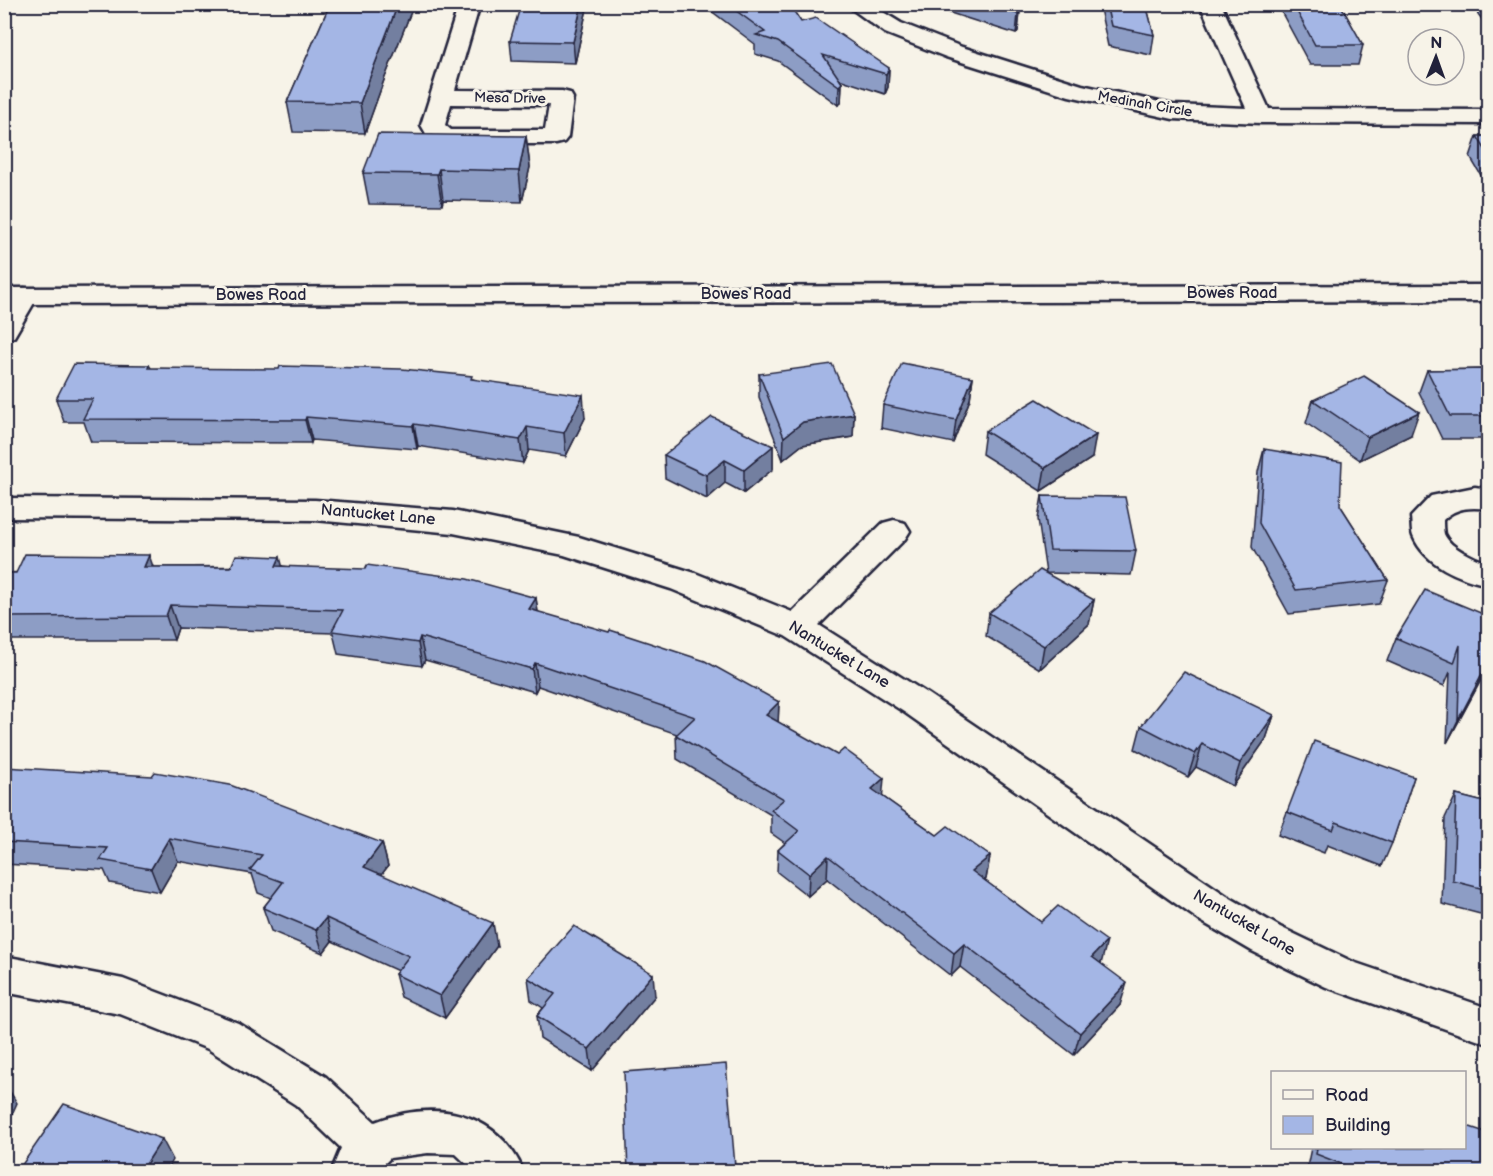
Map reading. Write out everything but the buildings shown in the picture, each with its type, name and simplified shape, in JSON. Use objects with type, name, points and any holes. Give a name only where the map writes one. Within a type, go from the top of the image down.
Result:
[{"type":"street","name":"Mesa Drive","points":[[441,97],[562,98],[556,137],[448,137],[436,132],[433,125],[441,97],[470,4]]},
{"type":"street","name":"Medinah Circle","points":[[855,4],[893,28],[954,52],[1077,91],[1173,112],[1261,116],[1488,117]]},
{"type":"street","points":[[1210,4],[1261,116]]},
{"type":"street","name":"Bowes Road","points":[[14,296],[1488,293]]},
{"type":"street","points":[[4,331],[14,296]]},
{"type":"street","points":[[1488,499],[1475,497],[1442,502],[1427,517],[1429,536],[1446,555],[1479,573],[1488,574]]},
{"type":"street","name":"Nantucket Lane","points":[[4,508],[315,510],[453,522],[578,548],[683,581],[797,627],[916,703],[1213,908],[1266,939],[1340,975],[1488,1026]]},
{"type":"street","points":[[797,627],[894,531]]},
{"type":"street","points":[[4,974],[123,997],[223,1036],[311,1090],[362,1159],[395,1136],[420,1132],[464,1136],[497,1160],[502,1172]]}]
